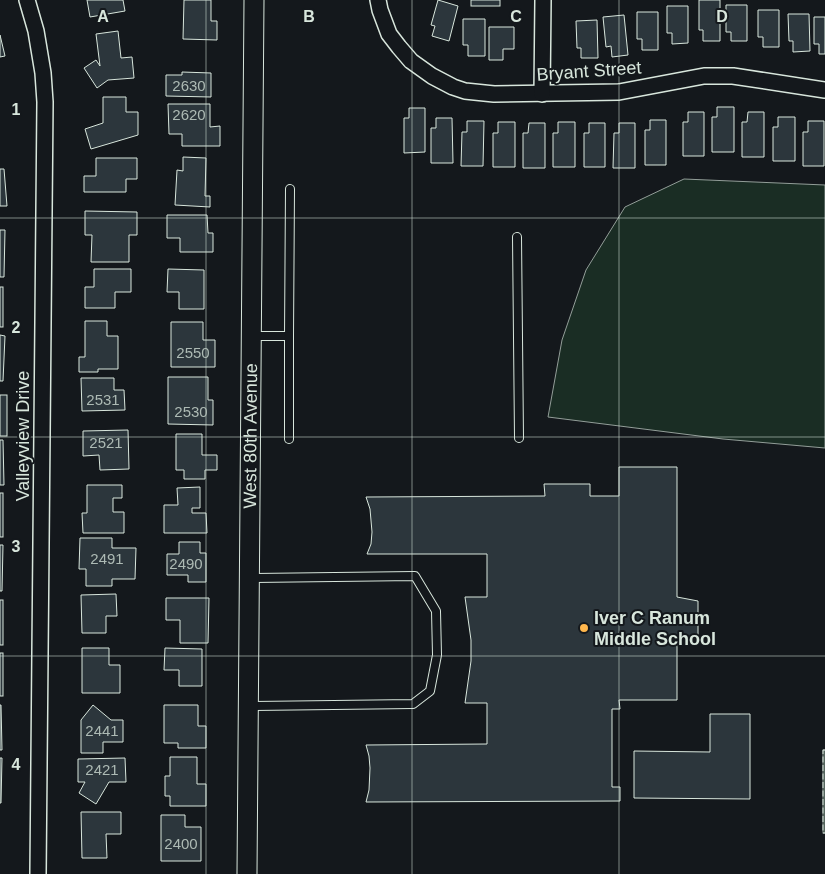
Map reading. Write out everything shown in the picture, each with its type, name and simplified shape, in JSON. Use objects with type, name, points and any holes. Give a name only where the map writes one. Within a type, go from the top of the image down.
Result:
[{"type":"street","name":"Valleyview Drive","points":[[27,0],[36,31],[45,102],[38,874]]},
{"type":"street","name":"West 80th Avenue","points":[[247,874],[254,0]]},
{"type":"street","name":"Bryant Street","points":[[378,0],[389,34],[411,60],[432,76],[465,91],[494,94],[619,92],[704,76],[733,76],[825,90]]},
{"type":"street","points":[[542,94],[543,0]]},
{"type":"lane","points":[[289,439],[290,189]]},
{"type":"lane","points":[[516,236],[519,438]]},
{"type":"lane","points":[[251,336],[289,336]]},
{"type":"lane","points":[[248,706],[412,704],[430,691],[437,655],[436,611],[415,576],[249,578]]},
{"type":"green space","points":[[684,179],[825,185],[825,448],[723,439],[548,417],[562,340],[586,270],[625,207]]},
{"type":"green space","points":[[823,750],[825,750],[825,833],[823,833]]},
{"type":"building","points":[[87,0],[123,0],[125,11],[90,17]]},
{"type":"building","points":[[184,0],[211,0],[211,21],[217,21],[217,40],[183,39]]},
{"type":"building","points":[[438,0],[458,6],[449,41],[432,36],[435,26],[431,25]]},
{"type":"building","points":[[471,0],[500,0],[500,6],[471,6]]},
{"type":"building","points":[[699,0],[720,0],[720,41],[703,41],[703,30],[699,30]]},
{"type":"building","points":[[726,5],[747,5],[747,41],[731,41],[731,32],[726,32]]},
{"type":"building","points":[[667,6],[688,6],[688,43],[672,44],[672,33],[667,33]]},
{"type":"building","points":[[758,10],[779,10],[779,47],[763,47],[763,37],[758,37]]},
{"type":"building","points":[[637,12],[658,12],[658,50],[642,50],[642,39],[637,39]]},
{"type":"building","points":[[788,14],[809,14],[810,51],[793,52],[793,41],[789,41]]},
{"type":"building","points":[[624,15],[628,55],[612,57],[611,46],[606,47],[603,17]]},
{"type":"building","points":[[814,17],[825,17],[825,54],[819,54],[819,44],[814,44]]},
{"type":"building","points":[[463,19],[485,19],[485,56],[468,56],[468,45],[463,45]]},
{"type":"building","points":[[597,20],[598,58],[581,58],[581,48],[577,48],[576,21]]},
{"type":"building","points":[[489,27],[514,27],[514,49],[503,49],[503,60],[489,60]]},
{"type":"building","points":[[118,31],[121,58],[132,57],[134,78],[108,80],[97,88],[84,68],[96,60],[100,66],[96,34]]},
{"type":"building","points":[[0,35],[5,56],[0,57]]},
{"type":"building","points":[[182,72],[211,73],[211,97],[166,96],[166,75],[182,75]]},
{"type":"building","points":[[103,97],[126,97],[126,112],[138,112],[138,135],[91,149],[85,129],[103,123]]},
{"type":"building","points":[[168,104],[210,104],[210,127],[220,126],[220,146],[182,146],[182,134],[169,134]]},
{"type":"building","points":[[717,107],[734,107],[734,152],[712,152],[712,117],[717,117]]},
{"type":"building","points":[[409,108],[425,108],[425,152],[404,153],[404,118],[409,118]]},
{"type":"building","points":[[688,112],[704,112],[704,156],[683,156],[683,122],[688,122]]},
{"type":"building","points":[[748,112],[764,112],[764,157],[742,157],[742,122],[747,122]]},
{"type":"building","points":[[778,117],[795,117],[795,161],[773,161],[773,127],[778,127]]},
{"type":"building","points":[[436,118],[452,118],[453,163],[431,163],[431,128],[436,128]]},
{"type":"building","points":[[650,120],[666,120],[666,165],[645,165],[645,130],[650,130]]},
{"type":"building","points":[[467,121],[484,121],[483,166],[461,166],[462,132],[467,132]]},
{"type":"building","points":[[808,121],[824,121],[824,166],[803,166],[803,132],[808,132]]},
{"type":"building","points":[[498,122],[515,122],[515,167],[493,167],[493,133],[498,133]]},
{"type":"building","points":[[558,122],[575,122],[575,167],[553,167],[553,133],[558,133]]},
{"type":"building","points":[[529,123],[545,123],[545,168],[523,168],[523,133],[528,133]]},
{"type":"building","points":[[589,123],[605,123],[605,167],[584,167],[584,133],[589,133]]},
{"type":"building","points":[[619,123],[635,123],[635,168],[613,168],[614,133],[619,133]]},
{"type":"building","points":[[183,157],[206,158],[205,196],[210,196],[210,207],[175,205],[177,170],[183,171]]},
{"type":"building","points":[[96,158],[137,158],[137,179],[126,179],[126,192],[84,192],[84,176],[96,176]]},
{"type":"building","points":[[0,169],[4,169],[7,206],[0,206]]},
{"type":"building","points":[[85,211],[137,212],[137,235],[129,235],[129,262],[91,262],[92,235],[85,235]]},
{"type":"building","points":[[167,215],[207,215],[208,233],[213,233],[213,252],[180,252],[180,238],[167,238]]},
{"type":"building","points":[[0,230],[5,230],[4,277],[0,277]]},
{"type":"building","points":[[94,269],[131,269],[131,292],[115,292],[115,308],[85,308],[85,287],[94,287]]},
{"type":"building","points":[[168,269],[204,270],[204,309],[179,309],[179,292],[167,292]]},
{"type":"building","points":[[0,287],[3,287],[3,327],[0,327]]},
{"type":"building","points":[[85,321],[107,321],[107,336],[118,336],[118,369],[98,369],[98,372],[79,372],[79,357],[85,357]]},
{"type":"building","points":[[171,322],[203,322],[203,340],[215,340],[215,367],[171,367]]},
{"type":"building","points":[[0,335],[5,336],[3,381],[0,381]]},
{"type":"building","points":[[168,377],[208,377],[208,400],[213,400],[213,425],[168,424]]},
{"type":"building","points":[[81,378],[114,378],[114,390],[124,390],[125,410],[82,411]]},
{"type":"building","points":[[0,395],[7,395],[7,436],[0,436]]},
{"type":"building","points":[[128,430],[129,469],[100,470],[99,455],[83,456],[83,431]]},
{"type":"building","points":[[176,434],[202,434],[202,455],[217,455],[217,470],[205,470],[205,479],[184,479],[184,470],[176,470]]},
{"type":"building","points":[[0,440],[3,440],[4,485],[0,485]]},
{"type":"building","name":"Iver C Ranum Middle School","points":[[619,467],[677,467],[677,597],[698,601],[698,638],[677,641],[677,700],[619,700],[620,709],[612,709],[612,787],[620,787],[620,801],[366,802],[369,790],[370,768],[366,745],[487,744],[487,703],[465,703],[471,661],[471,640],[465,597],[487,597],[487,554],[367,554],[371,544],[372,532],[370,509],[366,497],[545,496],[544,484],[590,484],[590,496],[619,496]]},
{"type":"building","points":[[87,485],[122,485],[122,498],[113,498],[113,512],[124,512],[124,533],[83,533],[82,513],[87,513]]},
{"type":"building","points":[[200,487],[200,508],[192,508],[192,513],[206,513],[207,533],[164,533],[164,505],[178,505],[177,488]]},
{"type":"building","points":[[0,493],[3,493],[3,537],[0,537]]},
{"type":"building","points":[[80,538],[112,538],[112,548],[136,548],[135,579],[112,579],[112,586],[86,586],[86,569],[79,569]]},
{"type":"building","points":[[179,542],[200,542],[200,553],[206,553],[206,582],[188,582],[188,575],[167,575],[167,554],[179,554]]},
{"type":"building","points":[[0,545],[3,545],[2,591],[0,591]]},
{"type":"building","points":[[116,594],[117,616],[106,616],[106,633],[82,633],[81,595]]},
{"type":"building","points":[[166,598],[209,598],[208,643],[180,643],[180,620],[166,620]]},
{"type":"building","points":[[0,600],[3,600],[3,645],[0,645]]},
{"type":"building","points":[[82,648],[109,648],[109,665],[120,665],[120,693],[82,693]]},
{"type":"building","points":[[165,648],[202,649],[202,686],[179,686],[179,670],[164,670]]},
{"type":"building","points":[[0,653],[3,653],[3,696],[0,696]]},
{"type":"building","points":[[1,705],[2,750],[0,750]]},
{"type":"building","points":[[93,705],[111,720],[123,720],[123,742],[103,742],[103,753],[81,753],[81,720]]},
{"type":"building","points":[[164,705],[198,705],[198,726],[206,726],[206,748],[178,748],[178,743],[164,743]]},
{"type":"building","points":[[710,714],[750,714],[750,799],[634,798],[634,751],[710,752]]},
{"type":"building","points":[[170,757],[197,757],[197,784],[206,784],[206,806],[170,806],[170,796],[165,796],[165,776],[170,776]]},
{"type":"building","points":[[0,758],[2,758],[1,803],[0,803]]},
{"type":"building","points":[[125,758],[126,782],[109,782],[96,804],[79,793],[85,782],[78,782],[78,759]]},
{"type":"building","points":[[81,812],[121,812],[121,834],[106,834],[107,858],[82,858]]},
{"type":"building","points":[[161,815],[185,815],[185,827],[201,827],[201,861],[161,861]]},
{"type":"fence","points":[[825,750],[823,750],[823,833],[825,833]]},
{"type":"place","name":"Iver C Ranum Middle School","points":[[584,628]]}]
